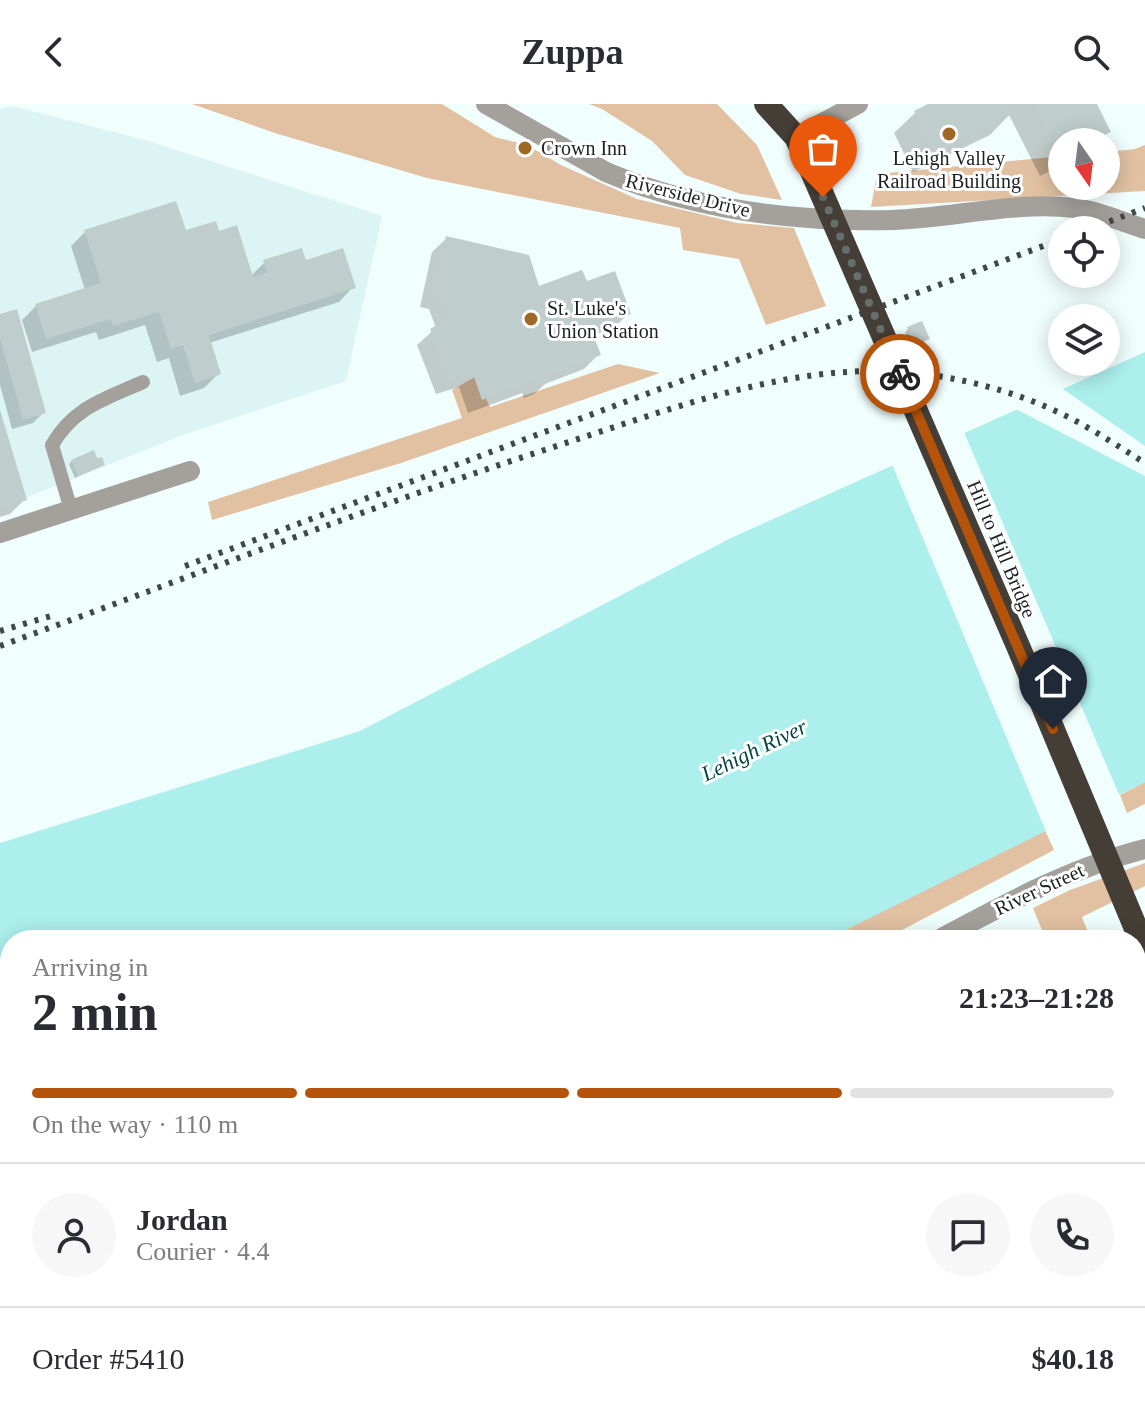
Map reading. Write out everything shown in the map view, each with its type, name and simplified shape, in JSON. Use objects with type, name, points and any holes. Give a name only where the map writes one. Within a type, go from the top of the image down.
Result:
[{"type":"highway","name":"Hill to Hill Bridge","points":[[766,104],[796,137],[811,169],[1018,646],[1137,930]]},
{"type":"street","name":"Riverside Drive","points":[[486,104],[625,180],[668,193],[760,213],[814,219],[897,220],[1061,207],[1089,210],[1145,229]]},
{"type":"street","points":[[796,137],[858,104]]},
{"type":"street","points":[[0,533],[190,471]]},
{"type":"street","name":"River Street","points":[[957,930],[1042,885],[1087,866],[1145,849]]},
{"type":"lane","points":[[71,510],[52,445],[63,426],[80,411],[143,382]]},
{"type":"shaded area","points":[[192,104],[442,104],[495,137],[527,145],[561,165],[637,199],[737,223],[794,228],[826,306],[766,325],[739,259],[683,250],[680,228],[427,178],[278,134]]},
{"type":"shaded area","points":[[589,104],[717,104],[757,145],[782,200],[741,194],[685,175],[652,141]]},
{"type":"shaded area","points":[[12,106],[145,140],[382,216],[346,381],[183,435],[0,508],[0,109]]},
{"type":"shaded area","points":[[1145,145],[1145,191],[1120,192],[1120,151]]},
{"type":"shaded area","points":[[1048,157],[1048,197],[871,207],[877,174]]},
{"type":"shaded area","points":[[618,364],[660,373],[401,463],[212,520],[208,502],[462,418],[452,390],[475,377],[490,407]]},
{"type":"shaded area","points":[[1145,782],[1145,804],[1127,813],[1120,795]]},
{"type":"shaded area","points":[[1045,830],[1054,850],[902,930],[845,930]]},
{"type":"shaded area","points":[[1145,863],[1145,886],[1082,917],[1087,930],[1042,930],[1033,908],[1070,890]]},
{"type":"water","name":"Lehigh River","points":[[1145,352],[1145,782],[845,930],[0,930],[0,843],[360,731],[731,538],[1092,376],[1120,376],[1120,363]]},
{"type":"pier","points":[[1060,387],[1145,446],[1145,476],[1014,408]]},
{"type":"pier","points":[[963,430],[1121,799],[1047,834],[891,462]]},
{"type":"building","name":"Lehigh Valley Railroad Building","points":[[928,104],[1008,104],[1013,114],[935,153],[914,111]]},
{"type":"building","points":[[1035,104],[1097,104],[1109,128],[1048,128],[1048,130]]},
{"type":"building","points":[[176,201],[186,230],[216,221],[219,231],[237,225],[253,277],[267,272],[263,260],[302,248],[306,260],[343,248],[356,288],[209,335],[221,374],[195,383],[183,345],[171,349],[159,312],[113,326],[111,319],[46,339],[35,304],[101,283],[84,230]]},
{"type":"building","name":"St. Luke's Union Station","points":[[446,236],[529,255],[539,286],[582,270],[587,281],[615,271],[631,314],[591,329],[601,355],[549,375],[551,381],[538,385],[536,380],[482,400],[473,374],[450,381],[430,329],[451,317],[443,295],[433,293]]},
{"type":"building","points":[[17,309],[46,413],[23,420],[0,338],[0,314]]},
{"type":"building","points":[[922,321],[930,339],[914,345],[907,327]]},
{"type":"building","points":[[0,410],[27,500],[0,508]]},
{"type":"building","points":[[94,450],[105,465],[78,476],[71,460]]},
{"type":"railway","points":[[1120,217],[1145,208]]},
{"type":"railway","points":[[185,566],[1048,244]]},
{"type":"railway","points":[[0,646],[500,465],[685,405],[801,377],[879,371],[928,375],[978,384],[1050,408],[1145,463]]},
{"type":"railway","points":[[0,631],[51,616]]},
{"type":"way so far","points":[[823,197],[900,374]]},
{"type":"place","name":"Lehigh Valley Railroad Building","points":[[949,134]]},
{"type":"place","name":"Crown Inn","points":[[525,148]]},
{"type":"place","name":"St. Luke's Union Station","points":[[531,319]]},
{"type":"route","points":[[900,374],[1053,729]]}]
